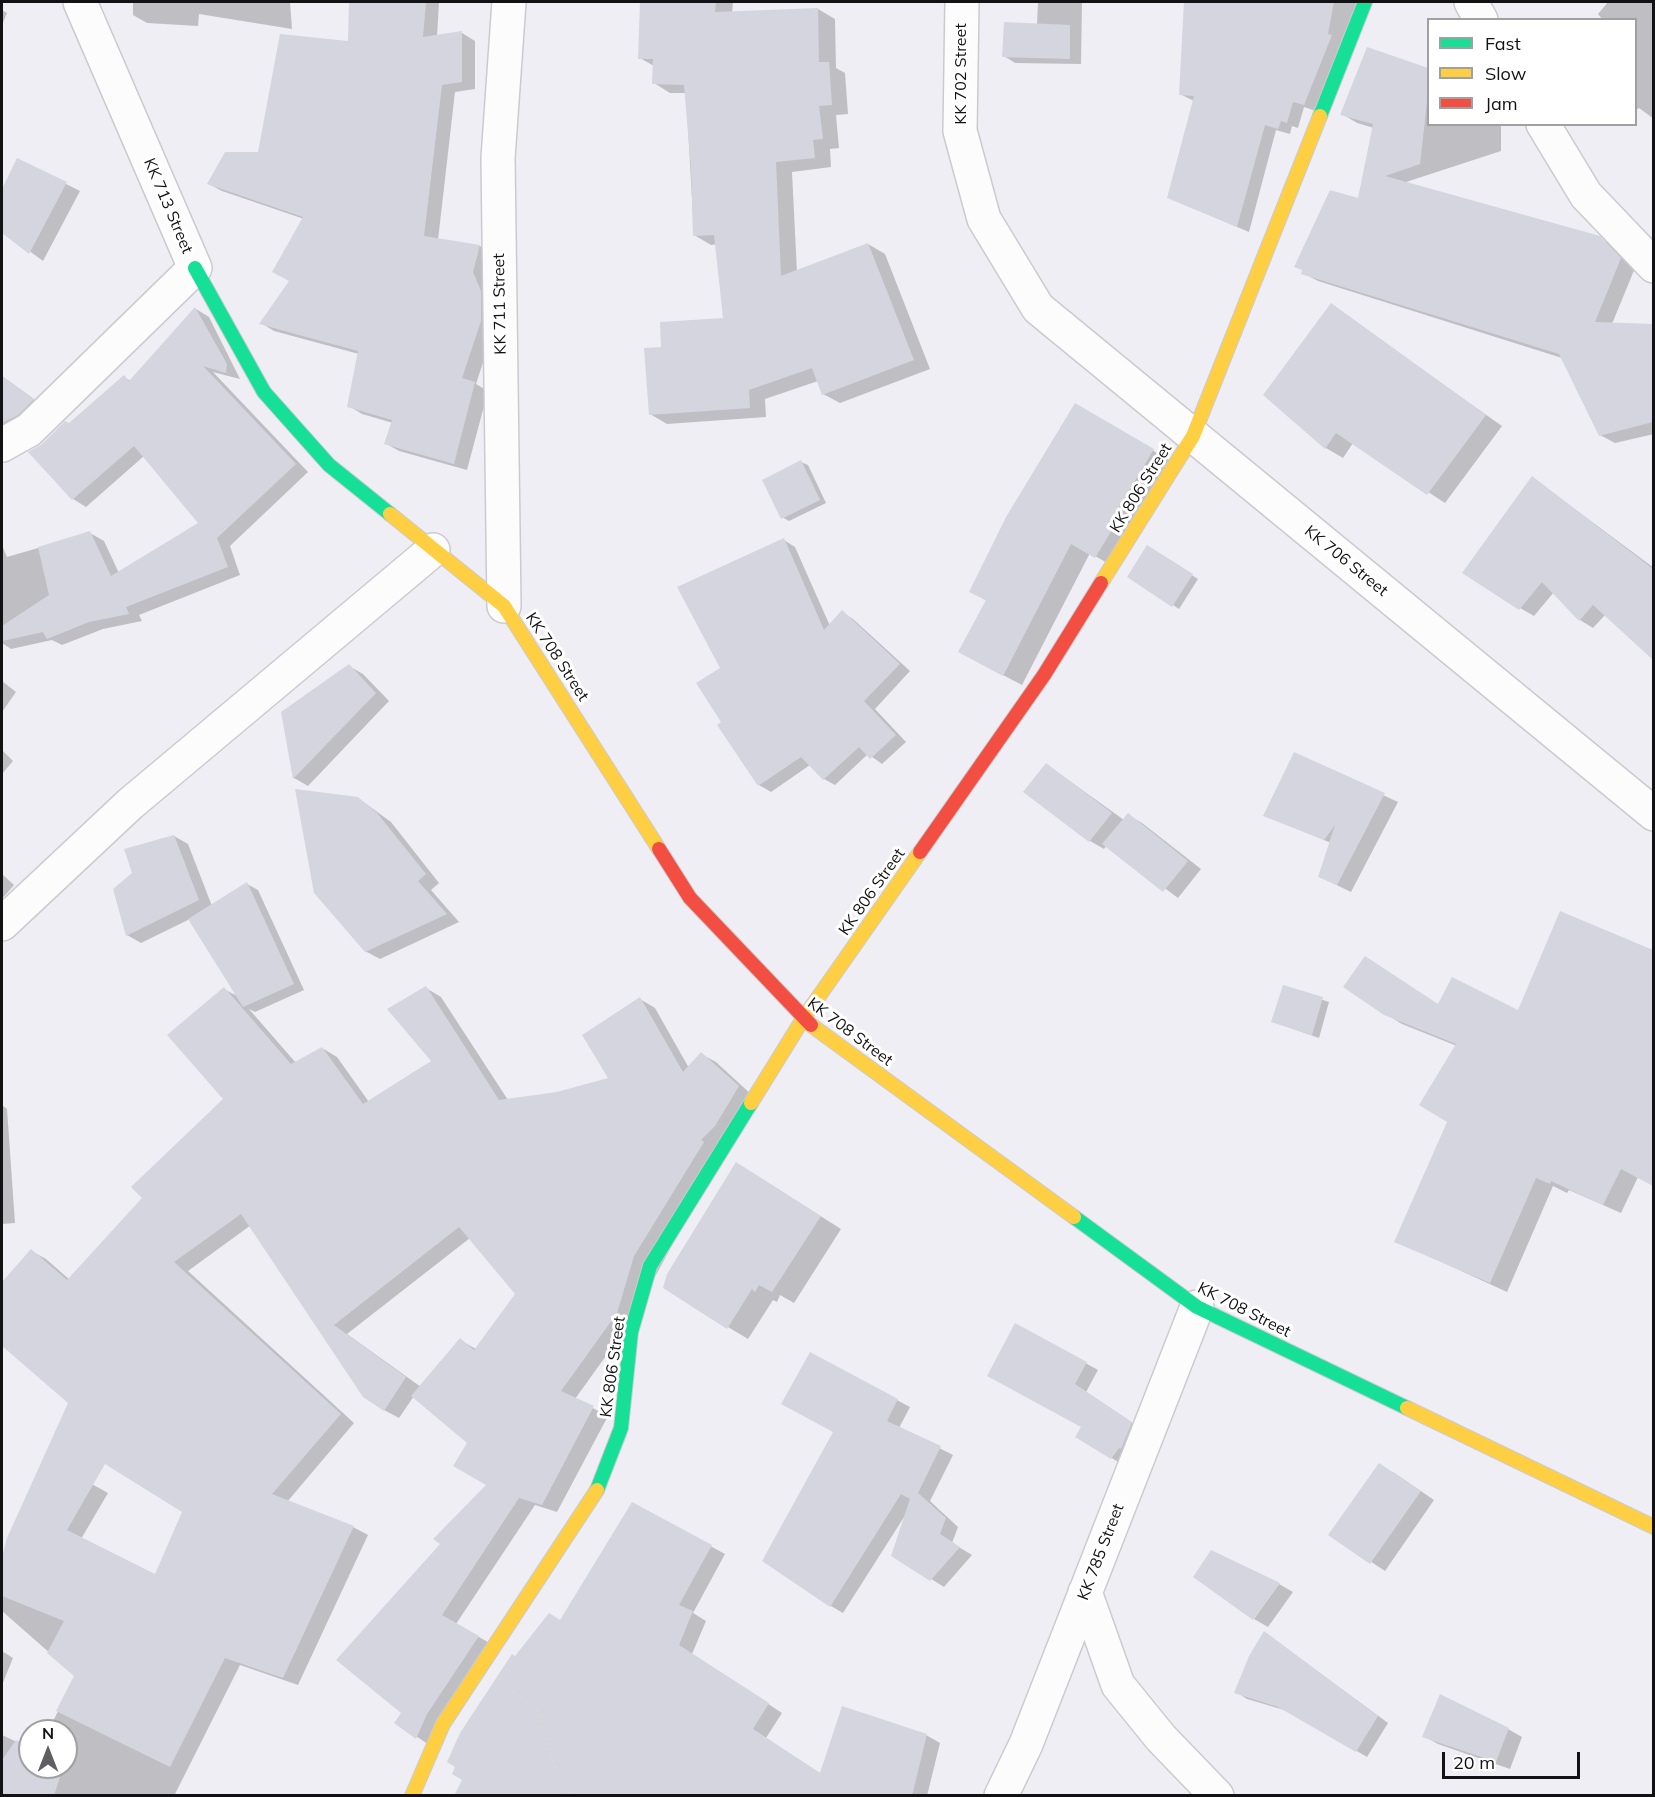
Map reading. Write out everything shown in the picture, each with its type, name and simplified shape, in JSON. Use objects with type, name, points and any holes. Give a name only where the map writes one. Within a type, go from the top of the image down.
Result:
[{"type":"street","name":"KK 713 Street","points":[[2,445],[29,430],[195,268],[80,2]]},
{"type":"street","name":"KK 711 Street","points":[[504,606],[498,158],[509,2]]},
{"type":"street","name":"KK 702 Street","points":[[962,2],[960,131],[984,219],[1038,308]]},
{"type":"street","name":"KK 806 Street","points":[[412,1796],[442,1724],[595,1494],[621,1428],[631,1332],[650,1266],[803,1019],[1044,675],[1193,436],[1365,2]]},
{"type":"street","points":[[1471,2],[1480,18]]},
{"type":"street","points":[[1544,126],[1586,195],[1653,266]]},
{"type":"street","name":"KK 708 Street","points":[[195,268],[264,392],[329,465],[504,606],[690,898],[803,1019],[1197,1307],[1653,1527]]},
{"type":"street","name":"KK 706 Street","points":[[1038,308],[1653,814]]},
{"type":"street","points":[[2,924],[130,804],[433,550]]},
{"type":"street","name":"KK 785 Street","points":[[1001,1796],[1026,1744],[1197,1307]]},
{"type":"street","points":[[1085,1592],[1118,1685],[1161,1738],[1217,1796]]},
{"type":"path","points":[[480,1668],[537,1710],[558,1776],[570,1796]]},
{"type":"building","points":[[349,2],[426,2],[423,37],[462,31],[462,82],[442,85],[424,236],[480,245],[473,272],[481,291],[481,321],[462,378],[475,382],[454,464],[384,444],[392,420],[347,407],[358,351],[259,324],[289,281],[272,272],[303,217],[207,184],[225,152],[258,152],[280,34],[348,41]]},
{"type":"building","points":[[640,2],[716,2],[715,12],[818,8],[819,62],[829,62],[832,105],[819,106],[823,139],[813,140],[815,158],[776,162],[781,276],[868,243],[914,360],[822,395],[812,368],[749,390],[750,408],[649,415],[644,348],[661,347],[660,322],[723,318],[714,235],[693,236],[691,169],[684,85],[652,84],[653,59],[638,59]]},
{"type":"building","points":[[1184,2],[1334,2],[1328,34],[1332,35],[1304,105],[1293,102],[1287,123],[1281,121],[1278,129],[1265,125],[1237,227],[1167,198],[1194,96],[1179,95]]},
{"type":"building","points":[[1004,22],[1070,25],[1070,59],[1002,57]]},
{"type":"building","points":[[1367,47],[1427,68],[1427,102],[1420,164],[1385,176],[1600,236],[1621,258],[1595,322],[1653,324],[1653,422],[1599,436],[1559,354],[1301,274],[1302,270],[1294,267],[1330,190],[1358,198],[1373,124],[1340,115]]},
{"type":"building","points":[[17,158],[67,182],[29,254],[2,233],[2,189]]},
{"type":"building","points":[[1331,303],[1486,415],[1427,495],[1336,433],[1325,449],[1263,395]]},
{"type":"building","points":[[195,307],[227,364],[226,373],[203,366],[296,464],[217,538],[228,567],[126,607],[129,614],[89,622],[47,639],[43,632],[2,641],[2,626],[49,595],[38,547],[90,531],[111,576],[198,523],[134,446],[72,500],[28,452],[42,444],[65,421],[69,423],[124,375],[129,381]]},
{"type":"building","points":[[2,376],[34,399],[18,415],[2,423]]},
{"type":"building","points":[[1075,403],[1154,449],[1110,522],[1115,525],[1095,558],[1071,544],[1003,676],[958,652],[986,600],[969,592],[1006,517]]},
{"type":"building","points":[[801,460],[820,500],[781,519],[762,480]]},
{"type":"building","points":[[1532,476],[1653,569],[1653,660],[1593,605],[1579,621],[1542,582],[1519,610],[1462,573]]},
{"type":"building","points":[[784,538],[824,630],[842,610],[900,664],[864,701],[896,735],[870,759],[859,747],[823,780],[801,757],[758,786],[717,725],[721,722],[696,683],[720,668],[677,587]]},
{"type":"building","points":[[1147,545],[1193,574],[1172,607],[1127,577]]},
{"type":"building","points":[[349,664],[376,693],[293,779],[281,712]]},
{"type":"building","points":[[1294,752],[1385,793],[1337,885],[1318,877],[1335,825],[1324,840],[1263,816]]},
{"type":"building","points":[[1046,763],[1112,813],[1089,842],[1023,792]]},
{"type":"building","points":[[295,789],[358,797],[377,813],[426,874],[418,881],[447,914],[365,952],[314,893]]},
{"type":"building","points":[[1128,813],[1188,861],[1163,892],[1102,844]]},
{"type":"building","points":[[174,835],[199,900],[126,936],[113,889],[132,873],[124,849]]},
{"type":"building","points":[[247,882],[294,984],[243,1007],[188,919]]},
{"type":"building","points":[[1560,911],[1653,950],[1653,1186],[1621,1169],[1603,1205],[1551,1181],[1550,1184],[1536,1178],[1490,1283],[1394,1242],[1447,1122],[1419,1105],[1456,1044],[1384,1015],[1343,987],[1365,956],[1438,1004],[1452,977],[1518,1010]]},
{"type":"building","points":[[1283,985],[1323,997],[1312,1035],[1271,1022]]},
{"type":"building","points":[[426,986],[499,1100],[557,1092],[608,1078],[582,1035],[640,997],[683,1072],[701,1052],[739,1086],[715,1126],[701,1140],[704,1142],[634,1256],[617,1313],[561,1391],[594,1406],[542,1505],[519,1498],[442,1615],[479,1636],[427,1714],[416,1739],[394,1723],[401,1713],[336,1660],[440,1544],[433,1539],[486,1485],[453,1466],[467,1443],[411,1396],[460,1338],[474,1350],[515,1294],[459,1227],[334,1325],[406,1377],[384,1411],[363,1397],[241,1214],[174,1262],[341,1414],[272,1494],[354,1526],[283,1678],[225,1658],[170,1767],[78,1722],[78,1719],[72,1719],[56,1711],[74,1676],[47,1653],[64,1621],[2,1596],[2,1557],[7,1538],[68,1403],[2,1346],[2,1282],[31,1249],[67,1280],[142,1198],[131,1187],[223,1099],[167,1035],[224,987],[291,1064],[322,1047],[363,1104],[431,1061],[387,1009]],"holes":[[[105,1464],[182,1512],[155,1574],[67,1530]]]},
{"type":"building","points":[[736,1162],[821,1216],[772,1292],[759,1285],[755,1292],[752,1289],[727,1329],[663,1288],[667,1274]]},
{"type":"building","points":[[1015,1323],[1087,1362],[1075,1384],[1132,1422],[1121,1449],[1119,1448],[1111,1459],[1075,1437],[1081,1427],[987,1376]]},
{"type":"building","points":[[810,1352],[898,1399],[887,1421],[941,1446],[918,1493],[946,1518],[940,1534],[960,1547],[930,1581],[891,1556],[910,1499],[901,1494],[830,1607],[762,1561],[833,1432],[781,1404]]},
{"type":"building","points":[[1379,1463],[1421,1491],[1370,1564],[1328,1535]]},
{"type":"building","points":[[632,1502],[712,1545],[679,1605],[693,1611],[679,1645],[769,1703],[753,1729],[820,1773],[842,1706],[927,1734],[912,1796],[454,1796],[462,1780],[452,1774],[455,1767],[447,1762],[460,1733],[512,1654],[515,1656],[549,1613],[560,1620]]},
{"type":"building","points":[[1211,1550],[1280,1583],[1253,1620],[1193,1577]]},
{"type":"building","points":[[1264,1631],[1378,1716],[1356,1752],[1278,1707],[1234,1693],[1249,1656]]},
{"type":"building","points":[[1440,1694],[1509,1728],[1496,1762],[1422,1737]]},
{"type":"building","points":[[16,1740],[18,1741],[18,1779],[59,1779],[54,1796],[2,1796],[2,1760]]},
{"type":"traffic: fast","points":[[1320,116],[1365,2]]},
{"type":"traffic: fast","points":[[195,268],[264,392],[329,465],[390,514]]},
{"type":"traffic: fast","points":[[597,1490],[621,1428],[631,1332],[650,1266],[751,1103]]},
{"type":"traffic: fast","points":[[1074,1217],[1197,1307],[1407,1408]]},
{"type":"traffic: slow","points":[[1101,583],[1193,436],[1320,116]]},
{"type":"traffic: slow","points":[[390,514],[504,606],[659,849]]},
{"type":"traffic: slow","points":[[751,1103],[803,1019],[920,852]]},
{"type":"traffic: slow","points":[[811,1025],[1074,1217]]},
{"type":"traffic: slow","points":[[1407,1408],[1654,1527]]},
{"type":"traffic: slow","points":[[412,1796],[443,1724],[597,1490]]},
{"type":"traffic: jam","points":[[920,852],[1044,675],[1101,583]]},
{"type":"traffic: jam","points":[[659,849],[690,898],[811,1025]]}]
